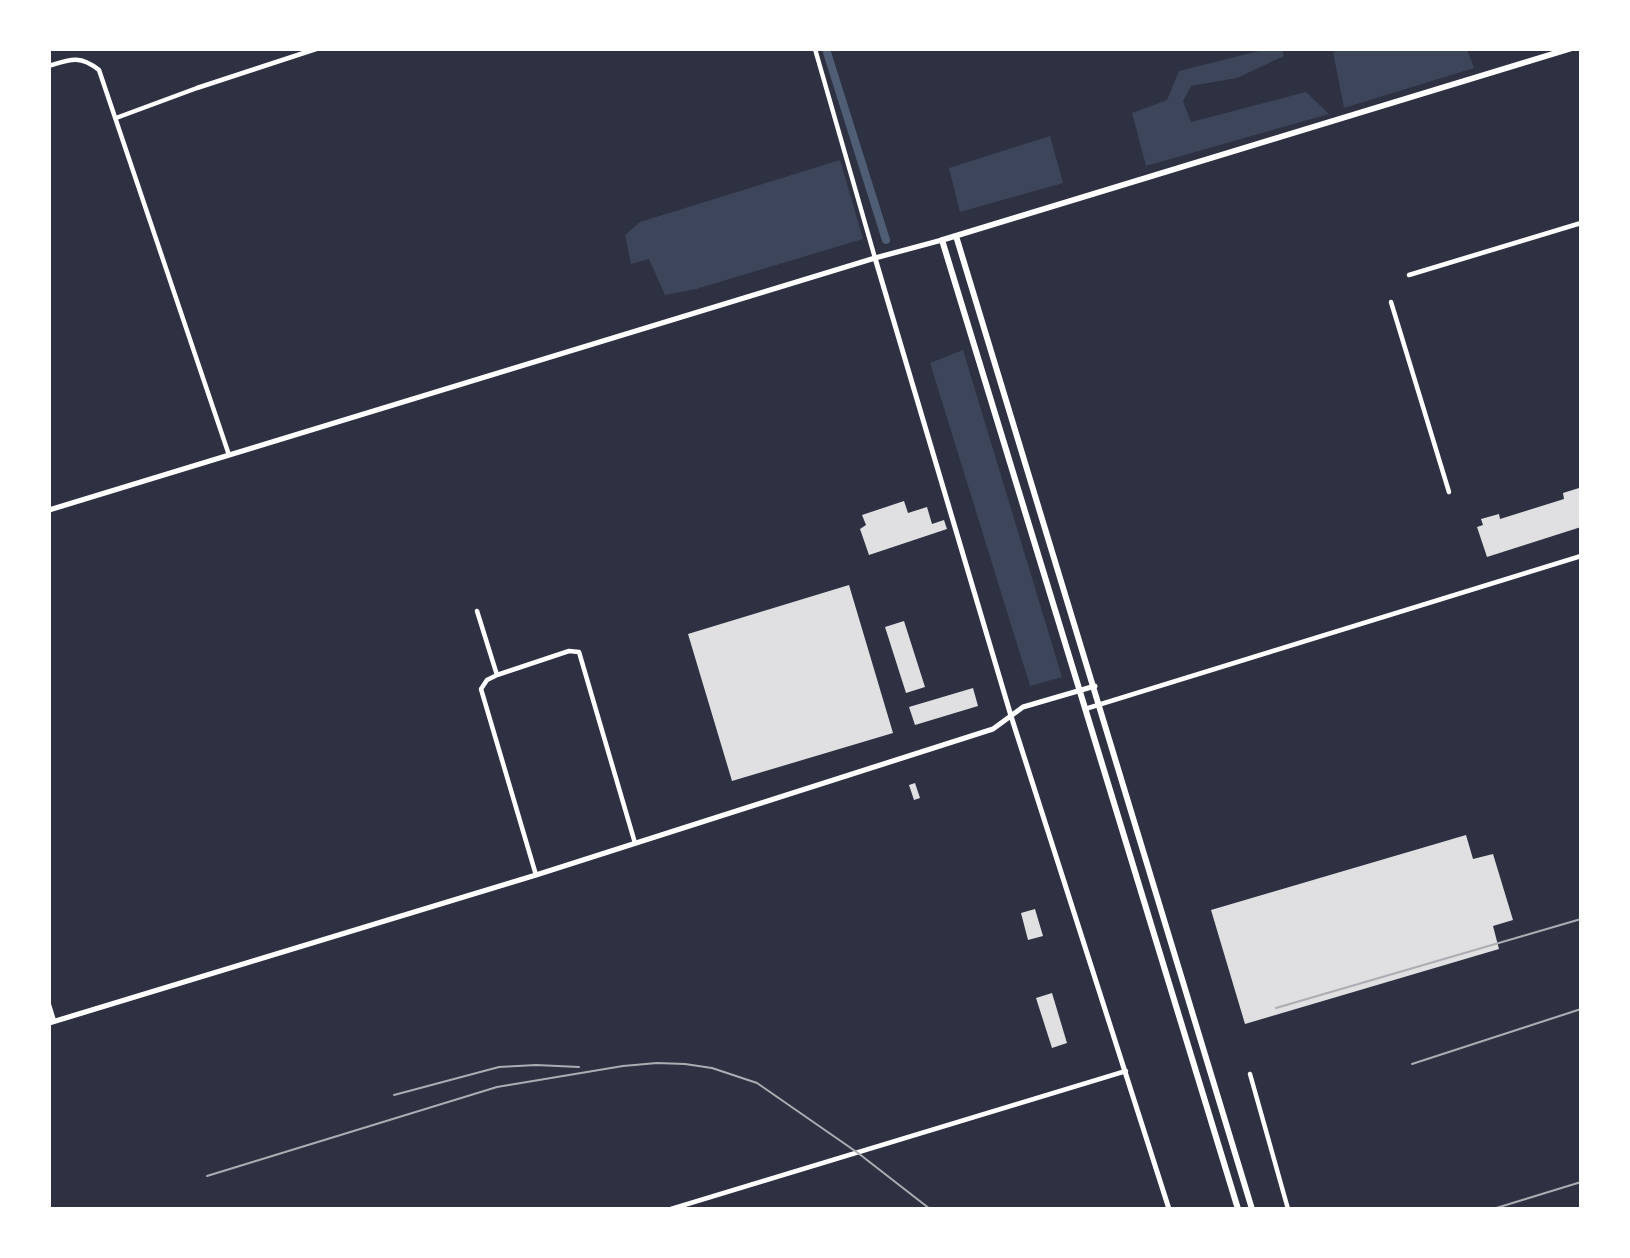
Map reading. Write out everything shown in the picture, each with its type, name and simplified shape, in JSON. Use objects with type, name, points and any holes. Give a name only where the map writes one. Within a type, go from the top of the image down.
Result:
[{"type":"main road","points":[[1238,1209],[942,240],[1569,49]]},
{"type":"main road","points":[[956,236],[1163,909],[1252,1209]]},
{"type":"main road","points":[[1020,497],[1034,493]]},
{"type":"main road","points":[[1148,913],[1163,909]]},
{"type":"street","points":[[116,118],[316,49]]},
{"type":"street","points":[[815,49],[1012,716],[1169,1209]]},
{"type":"street","points":[[49,66],[81,59],[99,70],[229,455]]},
{"type":"street","points":[[1409,275],[1581,223]]},
{"type":"street","points":[[49,510],[875,258],[942,240]]},
{"type":"street","points":[[1391,302],[1449,492]]},
{"type":"street","points":[[1085,709],[1581,556]]},
{"type":"street","points":[[477,611],[497,675]]},
{"type":"street","points":[[536,875],[481,689],[488,680],[497,675],[569,652],[579,652],[635,843]]},
{"type":"street","points":[[49,1005],[51,1022],[536,875],[993,729],[1032,704],[1095,686]]},
{"type":"street","points":[[671,1209],[1126,1070]]},
{"type":"street","points":[[1250,1074],[1288,1209]]},
{"type":"shaded area","points":[[1267,49],[1282,49],[1284,56],[1237,78],[1191,86],[1183,101],[1191,122],[1306,92],[1329,114],[1146,166],[1132,113],[1167,100],[1179,71]]},
{"type":"shaded area","points":[[1345,49],[1467,49],[1474,68],[1344,108],[1333,52]]},
{"type":"shaded area","points":[[1050,136],[1063,183],[960,212],[949,168]]},
{"type":"shaded area","points":[[840,160],[863,239],[696,289],[665,295],[649,259],[631,264],[625,235],[640,222]]},
{"type":"shaded area","points":[[963,350],[1062,677],[1030,686],[930,363]]},
{"type":"building","points":[[1579,488],[1581,527],[1487,557],[1477,527],[1483,525],[1481,519],[1499,514],[1500,519],[1564,499],[1563,493]]},
{"type":"building","points":[[904,501],[908,513],[927,507],[932,524],[944,520],[947,529],[869,555],[860,529],[866,525],[862,515]]},
{"type":"building","points":[[849,585],[893,733],[732,781],[688,634]]},
{"type":"building","points":[[904,621],[925,687],[906,693],[885,627]]},
{"type":"building","points":[[973,688],[978,706],[915,725],[909,707]]},
{"type":"building","points":[[915,783],[920,798],[914,800],[909,785]]},
{"type":"building","points":[[1466,835],[1473,859],[1493,854],[1513,920],[1493,926],[1499,949],[1245,1024],[1211,910]]},
{"type":"building","points":[[1035,909],[1043,936],[1028,940],[1021,913]]},
{"type":"building","points":[[1052,993],[1067,1043],[1052,1048],[1036,998]]},
{"type":"waterway","points":[[826,49],[886,240]]},
{"type":"railway","points":[[1276,1008],[1581,919]]},
{"type":"railway","points":[[1412,1064],[1581,1009]]},
{"type":"railway","points":[[207,1176],[497,1087],[623,1066],[685,1064],[712,1068],[757,1083],[858,1153],[930,1209]]},
{"type":"railway","points":[[394,1095],[499,1067],[579,1067]]},
{"type":"railway","points":[[1493,1209],[1581,1182]]}]
